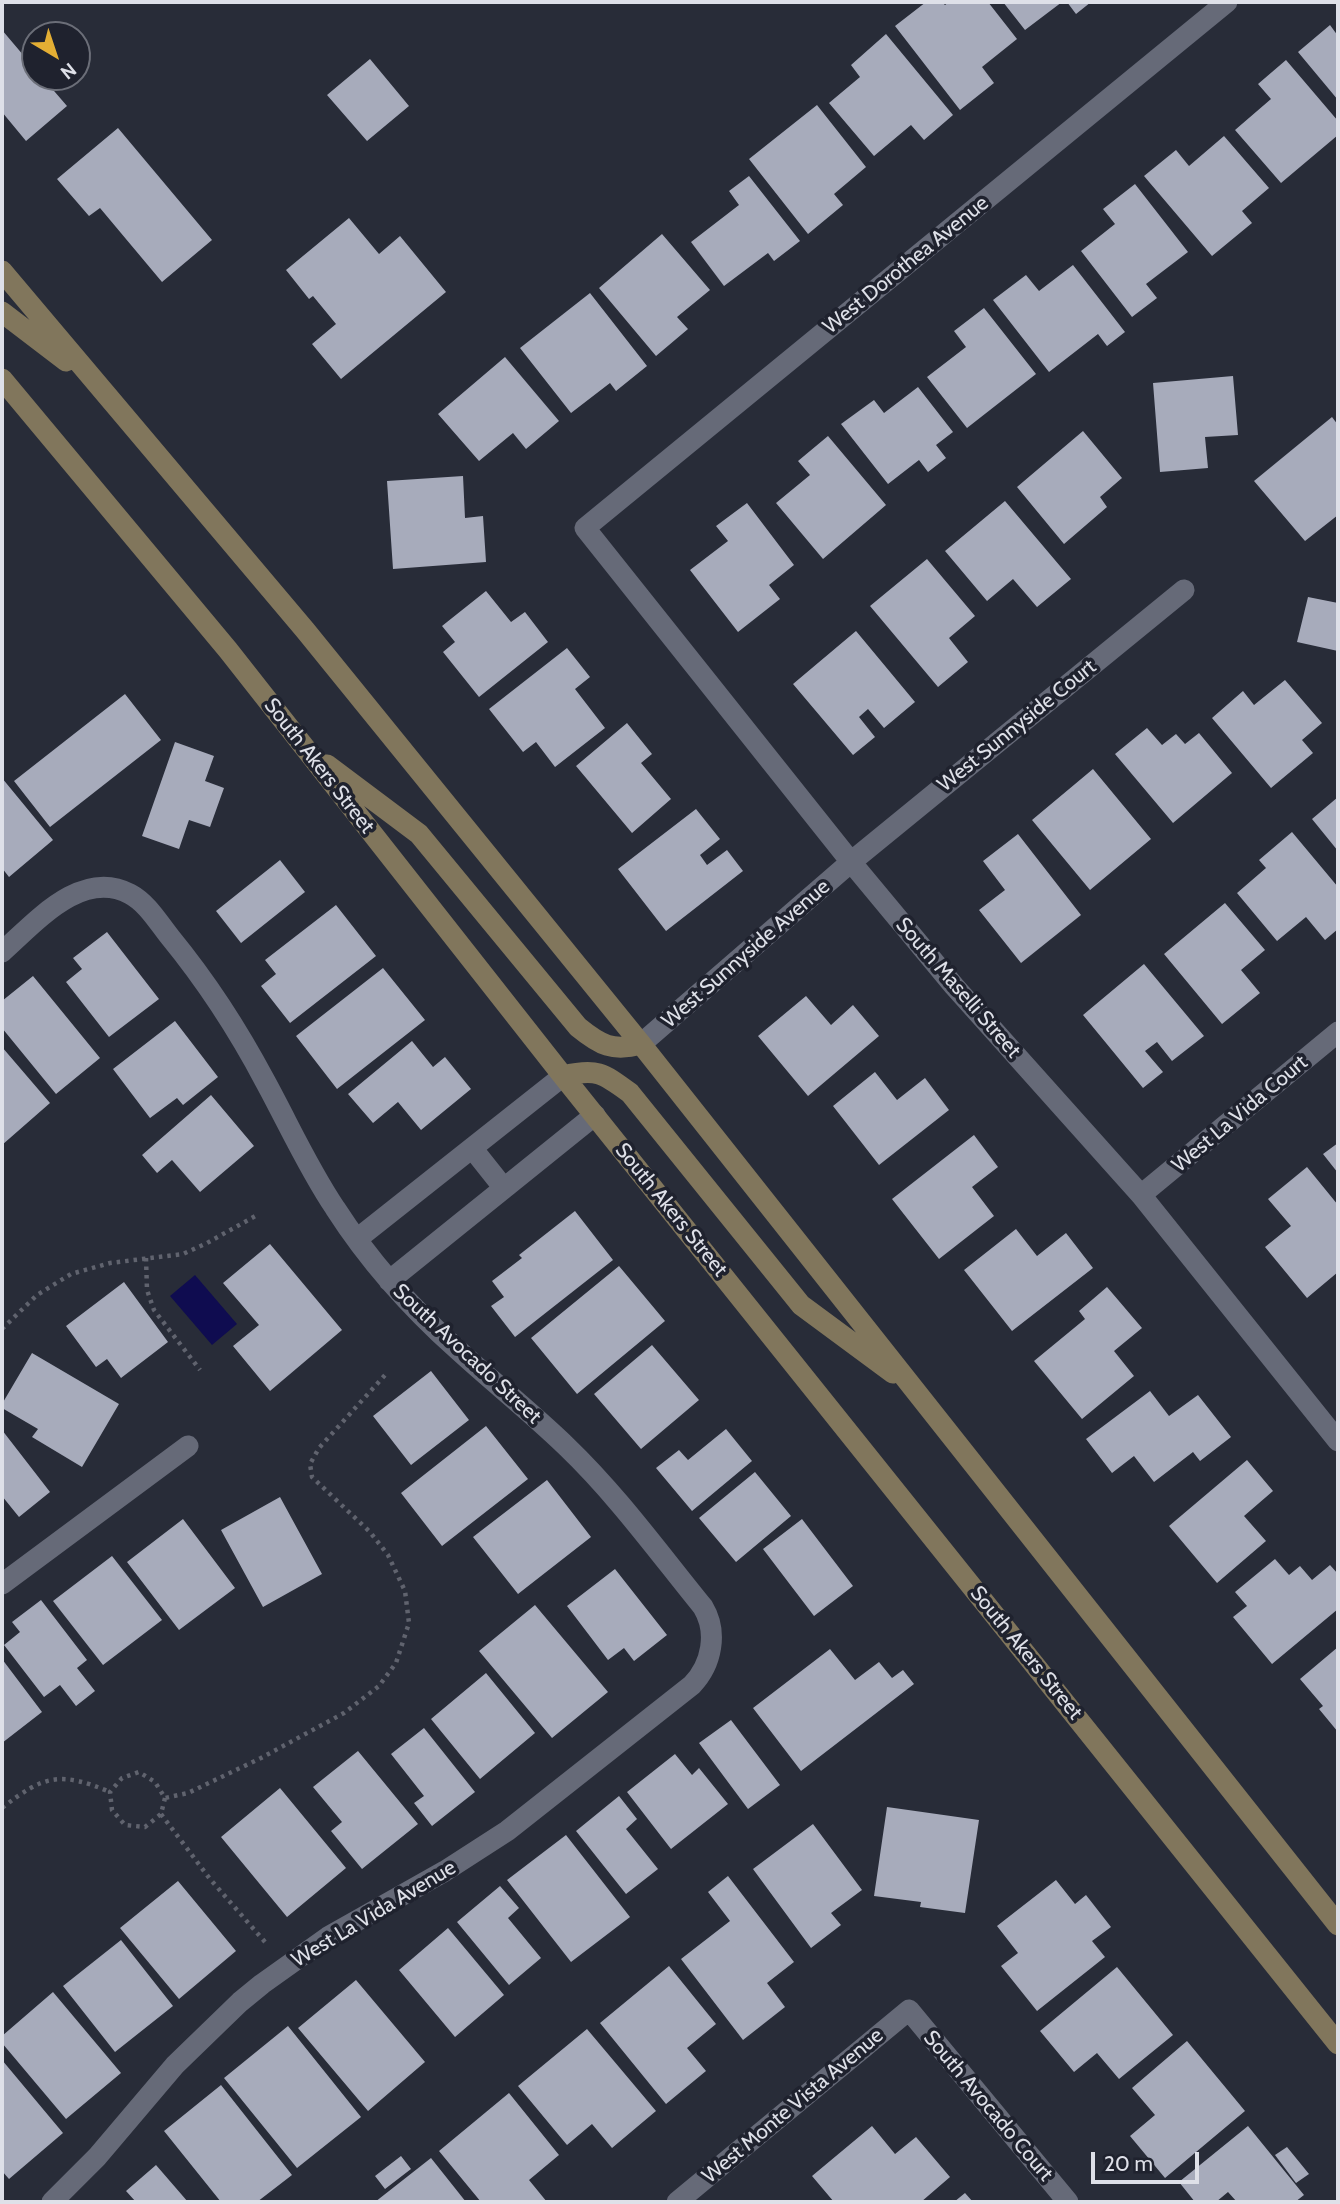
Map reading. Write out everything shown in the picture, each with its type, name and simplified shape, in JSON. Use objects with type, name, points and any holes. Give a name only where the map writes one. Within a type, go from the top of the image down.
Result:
[{"type":"main road","points":[[2,271],[304,630],[641,1044],[1338,1925]]},
{"type":"main road","points":[[2,312],[99,385]]},
{"type":"main road","name":"South Akers Street","points":[[2,379],[228,650],[563,1076],[1338,2044]]},
{"type":"main road","points":[[303,747],[419,834],[578,1027],[592,1039],[618,1048],[641,1044]]},
{"type":"main road","points":[[563,1076],[586,1071],[609,1077],[630,1093],[801,1305],[916,1390]]},
{"type":"street","name":"West Dorothea Avenue","points":[[585,528],[1227,2]]},
{"type":"street","name":"South Maselli Street","points":[[585,528],[851,862],[954,986],[1141,1195],[1338,1441]]},
{"type":"street","name":"West Sunnyside Court","points":[[851,862],[1184,590]]},
{"type":"street","name":"West Sunnyside Avenue","points":[[641,1044],[851,862]]},
{"type":"street","name":"South Avocado Street","points":[[2,952],[68,897],[91,888],[108,887],[129,893],[141,902],[198,973],[250,1054],[322,1188],[357,1240],[389,1280],[442,1336],[568,1448],[593,1475],[703,1607],[711,1626],[711,1647]]},
{"type":"street","name":"West La Vida Court","points":[[1141,1195],[1338,1032]]},
{"type":"street","points":[[357,1240],[563,1076]]},
{"type":"street","points":[[389,1280],[595,1115]]},
{"type":"street","points":[[472,1148],[503,1187]]},
{"type":"street","points":[[2,1584],[188,1446]]},
{"type":"street","name":"West La Vida Avenue","points":[[52,2202],[97,2157],[175,2065],[240,2002],[328,1937],[466,1858],[527,1817],[686,1690],[703,1671],[711,1647]]},
{"type":"street","name":"West Monte Vista Avenue","points":[[677,2202],[909,2010]]},
{"type":"street","name":"South Avocado Court","points":[[909,2010],[1068,2202]]},
{"type":"path","points":[[2,1329],[37,1295],[71,1274],[110,1263],[183,1254],[259,1214]]},
{"type":"path","points":[[146,1258],[147,1290],[154,1310],[200,1370]]},
{"type":"path","points":[[165,1798],[188,1793],[344,1713],[379,1686],[396,1663],[410,1623],[405,1591],[388,1555],[312,1477],[310,1464],[319,1448],[386,1374]]},
{"type":"path","points":[[139,1772],[155,1782],[165,1798],[161,1814],[145,1827],[125,1825],[112,1810],[110,1792],[122,1778],[139,1772]]},
{"type":"path","points":[[2,1808],[41,1783],[57,1778],[82,1781],[110,1792]]},
{"type":"path","points":[[161,1814],[210,1879],[265,1942]]},
{"type":"shaded area","points":[[195,1275],[237,1324],[212,1345],[170,1296]]},
{"type":"building","points":[[926,2],[942,2],[945,5],[949,2],[988,2],[1017,39],[982,67],[994,83],[960,110],[895,26]]},
{"type":"building","points":[[1003,2],[1062,2],[1025,30]]},
{"type":"building","points":[[1067,2],[1091,2],[1076,14]]},
{"type":"building","points":[[1330,25],[1338,36],[1338,100],[1298,52]]},
{"type":"building","points":[[2,30],[21,52],[21,91],[54,91],[67,106],[26,141],[2,112]]},
{"type":"building","points":[[886,34],[953,115],[924,140],[911,125],[874,156],[829,103],[860,77],[851,65]]},
{"type":"building","points":[[370,59],[409,106],[367,141],[327,95]]},
{"type":"building","points":[[1286,60],[1338,121],[1338,135],[1281,183],[1235,130],[1271,99],[1258,84]]},
{"type":"building","points":[[817,105],[866,167],[834,194],[843,205],[808,234],[749,159]]},
{"type":"building","points":[[118,128],[212,240],[162,282],[100,208],[89,216],[57,179]]},
{"type":"building","points":[[1224,136],[1269,188],[1242,211],[1252,223],[1212,256],[1144,176],[1176,150],[1189,166]]},
{"type":"building","points":[[749,176],[800,241],[774,261],[768,253],[724,286],[691,242],[739,205],[729,191]]},
{"type":"building","points":[[1135,184],[1188,252],[1146,284],[1157,298],[1132,317],[1081,251],[1115,224],[1103,209]]},
{"type":"building","points":[[349,218],[379,254],[400,236],[446,292],[341,379],[312,344],[336,324],[313,296],[309,299],[286,270]]},
{"type":"building","points":[[662,234],[710,290],[677,317],[688,329],[656,356],[599,288]]},
{"type":"building","points":[[1073,265],[1125,332],[1107,346],[1098,334],[1049,372],[993,300],[1026,275],[1039,291]]},
{"type":"building","points":[[590,293],[647,366],[616,391],[610,383],[571,413],[520,348]]},
{"type":"building","points":[[984,308],[1036,374],[967,428],[927,377],[966,347],[954,331]]},
{"type":"building","points":[[505,357],[559,421],[526,449],[513,433],[479,461],[438,414]]},
{"type":"building","points":[[1233,376],[1238,435],[1205,437],[1208,468],[1160,472],[1153,383]]},
{"type":"building","points":[[918,387],[953,432],[936,445],[946,458],[928,472],[919,460],[888,484],[841,424],[874,400],[884,413]]},
{"type":"building","points":[[1332,417],[1338,425],[1338,515],[1305,541],[1254,481]]},
{"type":"building","points":[[1083,431],[1122,478],[1100,497],[1107,507],[1064,544],[1017,487]]},
{"type":"building","points":[[828,436],[886,505],[823,559],[776,503],[810,475],[798,461]]},
{"type":"building","points":[[463,476],[465,518],[483,516],[486,562],[393,569],[387,481]]},
{"type":"building","points":[[1005,501],[1071,579],[1037,607],[1013,579],[987,601],[945,551]]},
{"type":"building","points":[[747,503],[794,565],[769,585],[780,599],[738,632],[690,570],[728,541],[716,526]]},
{"type":"building","points":[[927,559],[975,616],[949,638],[968,662],[938,687],[870,606]]},
{"type":"building","points":[[486,591],[511,622],[525,612],[548,642],[479,697],[443,652],[455,642],[442,626]]},
{"type":"building","points":[[1308,597],[1338,603],[1338,651],[1297,642]]},
{"type":"building","points":[[856,631],[915,702],[884,728],[868,709],[859,717],[875,737],[853,755],[793,684]]},
{"type":"building","points":[[567,648],[590,677],[575,689],[605,728],[555,767],[536,742],[523,752],[489,709]]},
{"type":"building","points":[[1285,680],[1322,723],[1302,740],[1313,753],[1271,788],[1212,718],[1243,691],[1254,705]]},
{"type":"building","points":[[125,694],[161,740],[50,827],[14,781]]},
{"type":"building","points":[[627,723],[652,754],[641,763],[671,799],[632,833],[576,766]]},
{"type":"building","points":[[1147,728],[1162,745],[1176,734],[1185,744],[1199,733],[1232,773],[1173,823],[1115,754]]},
{"type":"building","points":[[175,742],[214,756],[205,781],[224,788],[210,827],[189,820],[179,849],[142,836]]},
{"type":"building","points":[[1093,769],[1151,839],[1090,890],[1032,820]]},
{"type":"building","points":[[2,778],[53,840],[9,877],[2,868]]},
{"type":"building","points":[[1338,797],[1338,851],[1312,819]]},
{"type":"building","points":[[696,809],[720,839],[700,855],[707,865],[727,850],[743,871],[666,931],[618,869]]},
{"type":"building","points":[[1292,832],[1338,887],[1338,929],[1325,940],[1306,917],[1277,941],[1237,893],[1266,868],[1259,860]]},
{"type":"building","points":[[1018,834],[1081,915],[1021,963],[979,910],[1005,890],[983,861]]},
{"type":"building","points":[[280,860],[305,892],[241,943],[216,911]]},
{"type":"building","points":[[1225,903],[1265,950],[1241,970],[1260,993],[1222,1024],[1164,954]]},
{"type":"building","points":[[336,905],[376,956],[290,1023],[261,986],[276,974],[265,960]]},
{"type":"building","points":[[107,932],[159,999],[109,1037],[66,982],[82,969],[73,958]]},
{"type":"building","points":[[1144,964],[1204,1036],[1172,1061],[1157,1042],[1145,1051],[1163,1072],[1143,1088],[1083,1015]]},
{"type":"building","points":[[383,968],[425,1020],[337,1089],[296,1036]]},
{"type":"building","points":[[33,976],[100,1058],[56,1094],[2,1028],[2,1001]]},
{"type":"building","points":[[806,996],[831,1025],[853,1005],[879,1036],[808,1096],[758,1036]]},
{"type":"building","points":[[175,1021],[218,1077],[183,1105],[177,1098],[150,1118],[113,1069]]},
{"type":"building","points":[[412,1041],[433,1067],[445,1057],[471,1089],[421,1130],[398,1102],[373,1123],[348,1094]]},
{"type":"building","points":[[2,1047],[50,1103],[2,1145]]},
{"type":"building","points":[[875,1072],[897,1100],[925,1078],[949,1110],[879,1165],[833,1106]]},
{"type":"building","points":[[211,1095],[254,1146],[200,1192],[172,1160],[157,1173],[142,1155]]},
{"type":"building","points":[[974,1135],[998,1167],[972,1187],[994,1216],[939,1259],[892,1199]]},
{"type":"building","points":[[1338,1143],[1338,1173],[1323,1154]]},
{"type":"building","points":[[1307,1167],[1338,1205],[1338,1272],[1307,1298],[1265,1247],[1291,1226],[1268,1199]]},
{"type":"building","points":[[575,1211],[613,1260],[515,1337],[491,1306],[504,1297],[492,1281],[522,1258],[519,1255]]},
{"type":"building","points":[[1016,1229],[1037,1256],[1066,1233],[1093,1268],[1012,1331],[964,1270]]},
{"type":"building","points":[[270,1244],[342,1330],[270,1391],[233,1346],[259,1325],[223,1283]]},
{"type":"building","points":[[619,1266],[665,1321],[577,1394],[531,1338]]},
{"type":"building","points":[[124,1282],[168,1342],[121,1378],[107,1359],[96,1367],[66,1326]]},
{"type":"building","points":[[1107,1287],[1142,1328],[1114,1351],[1134,1376],[1082,1419],[1034,1361],[1085,1319],[1079,1311]]},
{"type":"building","points":[[652,1345],[699,1400],[641,1449],[594,1394]]},
{"type":"building","points":[[32,1353],[119,1404],[82,1467],[32,1437],[38,1429],[2,1408]]},
{"type":"building","points":[[431,1371],[469,1420],[411,1465],[373,1416]]},
{"type":"building","points":[[1150,1391],[1169,1416],[1198,1395],[1231,1437],[1200,1461],[1193,1452],[1154,1482],[1134,1456],[1112,1473],[1086,1439]]},
{"type":"building","points":[[486,1426],[528,1479],[442,1546],[401,1493]]},
{"type":"building","points":[[726,1429],[752,1461],[692,1511],[656,1468],[679,1450],[688,1460]]},
{"type":"building","points":[[2,1430],[50,1492],[19,1517],[2,1496]]},
{"type":"building","points":[[1247,1460],[1273,1491],[1244,1516],[1266,1541],[1217,1583],[1169,1526]]},
{"type":"building","points":[[755,1472],[791,1516],[736,1562],[699,1518]]},
{"type":"building","points":[[547,1480],[591,1537],[518,1594],[473,1537]]},
{"type":"building","points":[[280,1497],[322,1574],[263,1607],[221,1530]]},
{"type":"building","points":[[183,1519],[235,1588],[179,1630],[127,1562]]},
{"type":"building","points":[[802,1519],[853,1586],[814,1616],[763,1549]]},
{"type":"building","points":[[112,1556],[162,1620],[103,1665],[53,1601]]},
{"type":"building","points":[[1275,1559],[1289,1575],[1300,1566],[1312,1580],[1330,1565],[1338,1574],[1338,1609],[1272,1664],[1233,1617],[1247,1606],[1235,1592]]},
{"type":"building","points":[[615,1569],[667,1635],[634,1661],[624,1648],[608,1660],[567,1606]]},
{"type":"building","points":[[41,1600],[87,1660],[77,1668],[95,1691],[76,1706],[60,1685],[44,1697],[4,1645],[20,1632],[12,1622]]},
{"type":"building","points":[[535,1605],[608,1692],[552,1738],[479,1651]]},
{"type":"building","points":[[1338,1647],[1338,1732],[1319,1709],[1323,1706],[1300,1679]]},
{"type":"building","points":[[830,1649],[855,1680],[879,1662],[892,1678],[903,1670],[914,1684],[801,1771],[753,1708]]},
{"type":"building","points":[[2,1659],[42,1712],[2,1743]]},
{"type":"building","points":[[486,1673],[535,1733],[480,1779],[431,1719]]},
{"type":"building","points":[[731,1720],[780,1785],[748,1809],[699,1743]]},
{"type":"building","points":[[424,1728],[475,1792],[432,1826],[414,1803],[424,1796],[391,1754]]},
{"type":"building","points":[[358,1751],[418,1824],[362,1869],[331,1831],[342,1822],[313,1787]]},
{"type":"building","points":[[675,1754],[692,1775],[699,1768],[728,1804],[671,1849],[627,1792]]},
{"type":"building","points":[[280,1788],[346,1868],[287,1917],[221,1837]]},
{"type":"building","points":[[619,1796],[637,1819],[626,1829],[658,1869],[626,1894],[576,1831]]},
{"type":"building","points":[[887,1807],[979,1820],[965,1913],[920,1907],[921,1902],[874,1896]]},
{"type":"building","points":[[813,1824],[862,1890],[831,1913],[841,1925],[811,1948],[753,1869]]},
{"type":"building","points":[[566,1835],[630,1917],[571,1962],[507,1880]]},
{"type":"building","points":[[728,1876],[794,1962],[767,1983],[785,2007],[743,2040],[681,1959],[730,1921],[708,1892]]},
{"type":"building","points":[[1056,1880],[1075,1904],[1086,1895],[1111,1927],[1092,1941],[1105,1957],[1037,2011],[1001,1966],[1018,1953],[997,1926]]},
{"type":"building","points":[[178,1881],[236,1951],[179,1999],[120,1928]]},
{"type":"building","points":[[500,1886],[519,1908],[508,1918],[541,1958],[509,1985],[457,1922]]},
{"type":"building","points":[[448,1928],[504,1995],[455,2037],[399,1970]]},
{"type":"building","points":[[121,1940],[173,2006],[115,2052],[63,1986]]},
{"type":"building","points":[[669,1966],[716,2024],[687,2048],[706,2071],[666,2104],[600,2023]]},
{"type":"building","points":[[1117,1967],[1173,2035],[1119,2079],[1097,2053],[1074,2072],[1040,2031]]},
{"type":"building","points":[[356,1980],[425,2062],[368,2111],[298,2028]]},
{"type":"building","points":[[53,1992],[121,2073],[66,2119],[2,2043],[2,2036]]},
{"type":"building","points":[[288,2026],[361,2117],[297,2168],[224,2078]]},
{"type":"building","points":[[587,2029],[656,2111],[612,2148],[592,2124],[567,2145],[518,2086]]},
{"type":"building","points":[[1187,2041],[1245,2111],[1165,2178],[1130,2136],[1155,2115],[1132,2088]]},
{"type":"building","points":[[2,2060],[63,2133],[9,2179],[2,2171]]},
{"type":"building","points":[[221,2085],[292,2175],[257,2202],[221,2202],[164,2131]]},
{"type":"building","points":[[509,2093],[559,2155],[529,2180],[547,2202],[481,2202],[439,2151]]},
{"type":"building","points":[[872,2126],[895,2154],[916,2137],[950,2177],[921,2202],[834,2202],[812,2176]]},
{"type":"building","points":[[1248,2126],[1304,2195],[1295,2202],[1237,2202],[1228,2192],[1216,2202],[1195,2202],[1179,2182]]},
{"type":"building","points":[[1287,2147],[1309,2174],[1296,2183],[1275,2155]]},
{"type":"building","points":[[401,2156],[411,2169],[385,2189],[375,2176]]},
{"type":"building","points":[[431,2158],[466,2202],[375,2202]]},
{"type":"building","points":[[156,2165],[188,2202],[136,2202],[126,2191]]},
{"type":"building","points":[[965,2193],[973,2202],[954,2202]]}]
